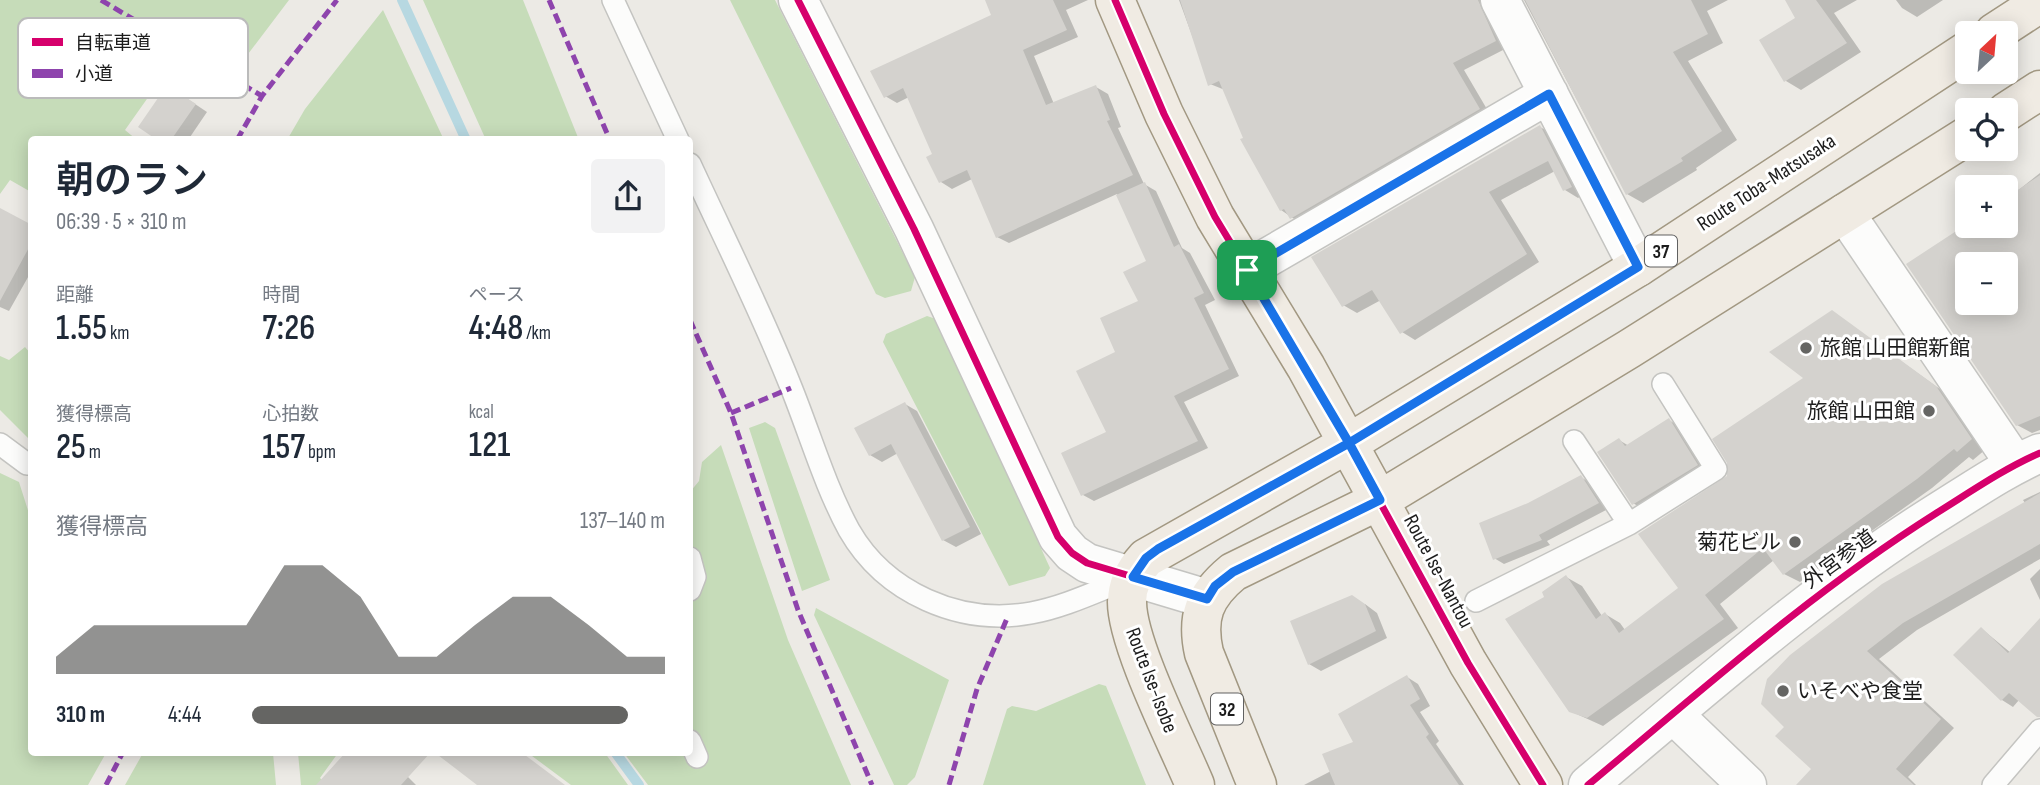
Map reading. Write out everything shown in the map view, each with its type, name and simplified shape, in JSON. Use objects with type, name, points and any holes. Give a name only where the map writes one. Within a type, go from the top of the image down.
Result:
[{"type":"main road","name":"Route Ise-Nantou","points":[[1115,0],[1187,164],[1349,443],[1468,663],[1543,785]]},
{"type":"main road","points":[[2009,21],[2030,4]]},
{"type":"main road","name":"Route Toba-Matsusaka","points":[[1349,443],[1638,267],[1955,59]]},
{"type":"main road","points":[[2018,104],[2040,90]]},
{"type":"main road","points":[[1207,599],[1215,586],[1233,572],[1380,500],[1955,144]]},
{"type":"main road","points":[[1133,577],[1146,558],[1158,549],[1349,443]]},
{"type":"main road","name":"Route Ise-Isobe","points":[[1133,577],[1127,596],[1128,616],[1146,669],[1195,785]]},
{"type":"main road","name":"32","points":[[1207,599],[1199,632],[1257,785]]},
{"type":"street","points":[[798,0],[914,229],[1058,537],[1072,553],[1087,563],[1207,599]]},
{"type":"street","points":[[1500,0],[1638,267]]},
{"type":"street","points":[[1247,270],[1549,94]]},
{"type":"street","points":[[1845,213],[2027,458]]},
{"type":"street","name":"外宮参道","points":[[1588,785],[1794,613],[1891,542],[2027,458]]},
{"type":"street","points":[[1673,714],[1747,785]]},
{"type":"lane","points":[[613,0],[676,136]]},
{"type":"lane","points":[[693,170],[775,348],[839,511],[864,552],[879,569],[918,597],[939,606],[985,616],[1032,613],[1133,577]]},
{"type":"lane","points":[[1476,601],[1629,524],[1716,469],[1663,384]]},
{"type":"lane","points":[[1574,441],[1629,524]]},
{"type":"lane","points":[[0,444],[28,464]]},
{"type":"lane","points":[[1993,785],[2040,730]]},
{"type":"green space","points":[[0,0],[289,0],[248,54],[248,18],[18,18],[18,98],[148,98],[125,130],[132,136],[28,136],[28,190],[10,180],[0,194]]},
{"type":"green space","points":[[423,0],[523,0],[577,136],[484,136]]},
{"type":"green space","points":[[730,0],[775,0],[915,277],[911,291],[885,298],[876,294]]},
{"type":"green space","points":[[383,10],[442,136],[289,136],[305,109]]},
{"type":"green space","points":[[927,316],[936,319],[1050,568],[1045,576],[1009,586],[883,342],[886,334]]},
{"type":"green space","points":[[25,347],[28,350],[28,438],[0,410],[0,356],[9,360]]},
{"type":"green space","points":[[765,422],[775,428],[830,580],[802,591],[749,428]]},
{"type":"green space","points":[[721,445],[788,640],[851,785],[648,785],[626,756],[693,756],[693,488],[699,481],[702,462]]},
{"type":"green space","points":[[0,473],[19,482],[28,510],[28,756],[104,756],[88,785],[0,785]]},
{"type":"green space","points":[[816,608],[949,680],[915,777],[907,785],[894,785],[814,615]]},
{"type":"green space","points":[[1099,684],[1106,686],[1146,785],[983,785],[1007,709],[1012,706],[1036,711]]},
{"type":"green space","points":[[141,756],[273,756],[276,785],[125,785]]},
{"type":"green space","points":[[298,756],[336,756],[320,778],[327,785],[301,785]]},
{"type":"green space","points":[[532,756],[607,756],[628,785],[571,785]]},
{"type":"building","points":[[985,0],[1053,0],[1067,30],[1023,50],[1046,105],[1096,85],[1110,120],[1107,121],[1133,175],[996,238],[967,170],[939,183],[926,157],[932,154],[903,88],[884,98],[870,71],[991,15]]},
{"type":"building","points":[[1180,0],[1478,0],[1496,41],[1453,63],[1480,109],[1290,219],[1284,209],[1280,211],[1240,139],[1243,138],[1219,81],[1208,86]]},
{"type":"building","points":[[1525,0],[1691,0],[1708,34],[1673,52],[1722,131],[1681,158],[1683,161],[1626,195]]},
{"type":"building","points":[[1785,0],[1816,0],[1847,43],[1784,82],[1759,40],[1795,18]]},
{"type":"building","points":[[158,98],[187,98],[196,104],[174,136],[151,136],[138,127]]},
{"type":"building","points":[[1540,125],[1572,187],[1563,191],[1548,161],[1489,192],[1527,254],[1400,334],[1372,290],[1342,307],[1311,257]]},
{"type":"building","points":[[2040,175],[2040,416],[2016,426],[1906,264],[1955,232],[1955,238],[2018,238],[2018,190]]},
{"type":"building","points":[[1145,182],[1174,247],[1179,244],[1204,293],[1194,298],[1229,369],[1174,396],[1198,441],[1081,496],[1061,453],[1106,432],[1076,371],[1115,352],[1100,318],[1138,301],[1123,272],[1146,261],[1116,195]]},
{"type":"building","points":[[0,208],[28,223],[28,249],[0,301]]},
{"type":"building","points":[[1832,310],[1936,386],[1972,439],[1957,452],[1954,449],[1917,479],[1783,575],[1763,548],[1705,595],[1724,619],[1587,718],[1569,712],[1505,619],[1544,597],[1542,592],[1566,575],[1596,619],[1605,612],[1619,633],[1678,588],[1638,534],[1727,476],[1727,463],[1712,439],[1803,378],[1769,352]]},
{"type":"building","points":[[905,402],[970,527],[942,541],[891,444],[869,456],[854,428]]},
{"type":"building","points":[[1669,418],[1698,465],[1632,505],[1597,452],[1619,438],[1625,446]]},
{"type":"building","points":[[1581,475],[1599,503],[1539,535],[1542,540],[1493,560],[1479,523],[1528,503]]},
{"type":"building","points":[[2040,493],[2040,544],[1903,623],[1867,651],[1941,719],[1896,769],[1914,785],[1796,785],[1811,769],[1775,736],[1784,727],[1761,704],[1767,679],[1790,655],[1882,584]]},
{"type":"building","points":[[1352,595],[1365,604],[1376,631],[1308,665],[1290,621]]},
{"type":"building","points":[[2040,618],[2040,717],[2037,717],[2009,693],[2001,701],[1953,655],[1981,627],[2008,653]]},
{"type":"building","points":[[1407,675],[1420,699],[1410,705],[1429,734],[1426,737],[1459,785],[1335,785],[1322,754],[1353,742],[1338,714]]},
{"type":"building","points":[[342,756],[427,756],[401,785],[316,785]]},
{"type":"building","points":[[439,756],[526,756],[565,785],[477,785]]},
{"type":"waterway","points":[[402,0],[464,136]]},
{"type":"waterway","points":[[618,756],[639,785]]},
{"type":"marked path","points":[[101,0],[131,18]]},
{"type":"marked path","points":[[239,136],[262,96],[337,0]]},
{"type":"marked path","points":[[549,0],[608,136]]},
{"type":"marked path","points":[[248,88],[262,96]]},
{"type":"marked path","points":[[693,327],[731,413],[798,610],[872,785]]},
{"type":"marked path","points":[[731,413],[791,388]]},
{"type":"marked path","points":[[949,785],[977,689],[1008,616]]},
{"type":"marked path","points":[[106,785],[121,756]]},
{"type":"cycle path","points":[[798,0],[914,229],[1058,537],[1072,553],[1087,563],[1207,599]]},
{"type":"cycle path","points":[[1115,0],[1164,114],[1215,217],[1306,367],[1468,663],[1543,785]]},
{"type":"cycle path","points":[[1588,785],[1757,644],[1844,576],[1973,490],[2040,453]]},
{"type":"place","name":"旅館 山田館新館","points":[[1806,348]]},
{"type":"place","name":"旅館 山田館","points":[[1929,411]]},
{"type":"place","name":"菊花ビル","points":[[1795,542]]},
{"type":"place","name":"いそべや食堂","points":[[1783,691]]},
{"type":"route","points":[[1247,270],[1349,443],[1158,549],[1146,558],[1133,577],[1207,599],[1215,586],[1233,572],[1380,500],[1349,443],[1638,267],[1549,94],[1247,270]]}]
